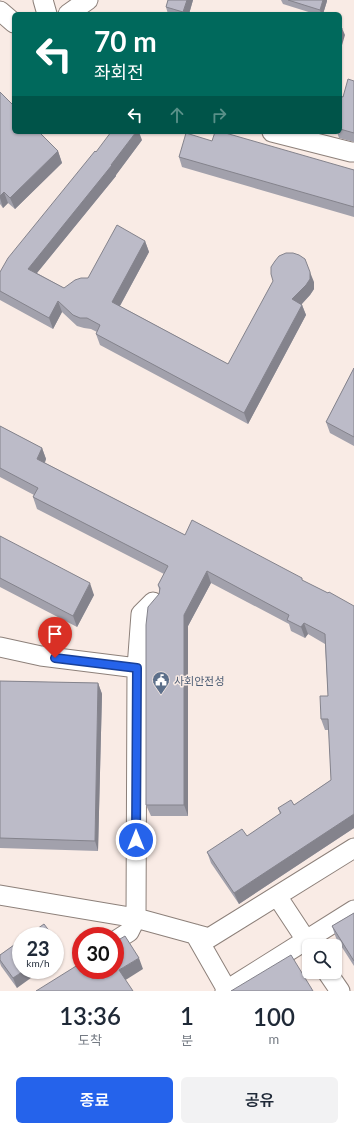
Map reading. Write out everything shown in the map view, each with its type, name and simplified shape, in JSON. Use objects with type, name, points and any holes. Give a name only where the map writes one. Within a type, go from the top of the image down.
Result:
[{"type":"street","points":[[43,0],[46,12]]},
{"type":"street","points":[[71,12],[88,0]]},
{"type":"street","points":[[0,11],[12,21]]},
{"type":"street","points":[[280,134],[354,152]]},
{"type":"street","points":[[124,935],[129,932],[136,918],[137,668],[141,614],[153,602]]},
{"type":"street","points":[[0,647],[42,656],[137,668]]},
{"type":"street","points":[[0,895],[136,918],[209,938],[354,848]]},
{"type":"street","points":[[277,896],[305,939]]},
{"type":"street","points":[[314,939],[354,910]]},
{"type":"street","points":[[195,934],[226,990],[302,946]]},
{"type":"street","points":[[332,979],[340,991]]},
{"type":"building","points":[[168,0],[187,0],[183,12],[166,7]]},
{"type":"building","points":[[288,0],[323,0],[320,10]]},
{"type":"building","points":[[348,79],[354,81],[354,133],[342,130],[343,97]]},
{"type":"building","points":[[0,92],[12,104],[12,134],[41,134],[58,151],[10,198],[4,192],[0,196]]},
{"type":"building","points":[[110,134],[134,134],[112,165],[28,269],[64,288],[75,280],[88,278],[117,225],[145,241],[112,302],[228,364],[273,281],[271,267],[275,261],[279,256],[286,253],[293,253],[305,259],[310,272],[310,279],[292,299],[302,305],[244,413],[96,334],[100,325],[87,318],[80,318],[73,315],[58,301],[49,318],[0,291],[0,272],[8,258],[95,151],[96,152]]},
{"type":"building","points":[[186,134],[212,141],[214,134],[229,134],[354,170],[354,207],[179,157]]},
{"type":"building","points":[[354,368],[354,437],[326,422]]},
{"type":"building","points":[[0,426],[42,448],[37,459],[185,535],[192,520],[302,578],[302,580],[328,593],[329,592],[354,606],[354,814],[234,893],[207,852],[242,829],[247,836],[281,813],[278,808],[291,800],[294,805],[331,780],[328,719],[321,719],[320,696],[328,696],[325,634],[304,623],[301,627],[287,620],[289,615],[207,571],[184,615],[184,805],[146,805],[146,625],[148,607],[159,594],[160,588],[158,585],[168,566],[33,497],[38,488],[0,468]]},
{"type":"building","points":[[0,536],[90,583],[73,616],[0,578]]},
{"type":"building","points":[[0,681],[98,683],[95,841],[0,838]]},
{"type":"building","points":[[354,913],[354,961],[342,942],[342,939],[340,939],[332,926]]},
{"type":"building","points":[[124,937],[139,958],[124,967]]},
{"type":"building","points":[[12,946],[12,977],[0,960],[0,955]]},
{"type":"building","points":[[291,955],[302,973],[302,979],[306,979],[313,991],[231,991]]},
{"type":"building","points":[[72,969],[72,979],[124,979],[124,978],[133,991],[36,991],[55,979],[64,979],[64,974]]},
{"type":"place","name":"사회안전성","points":[[161,695]]},
{"type":"route","points":[[55,658],[137,668],[136,840]]}]
